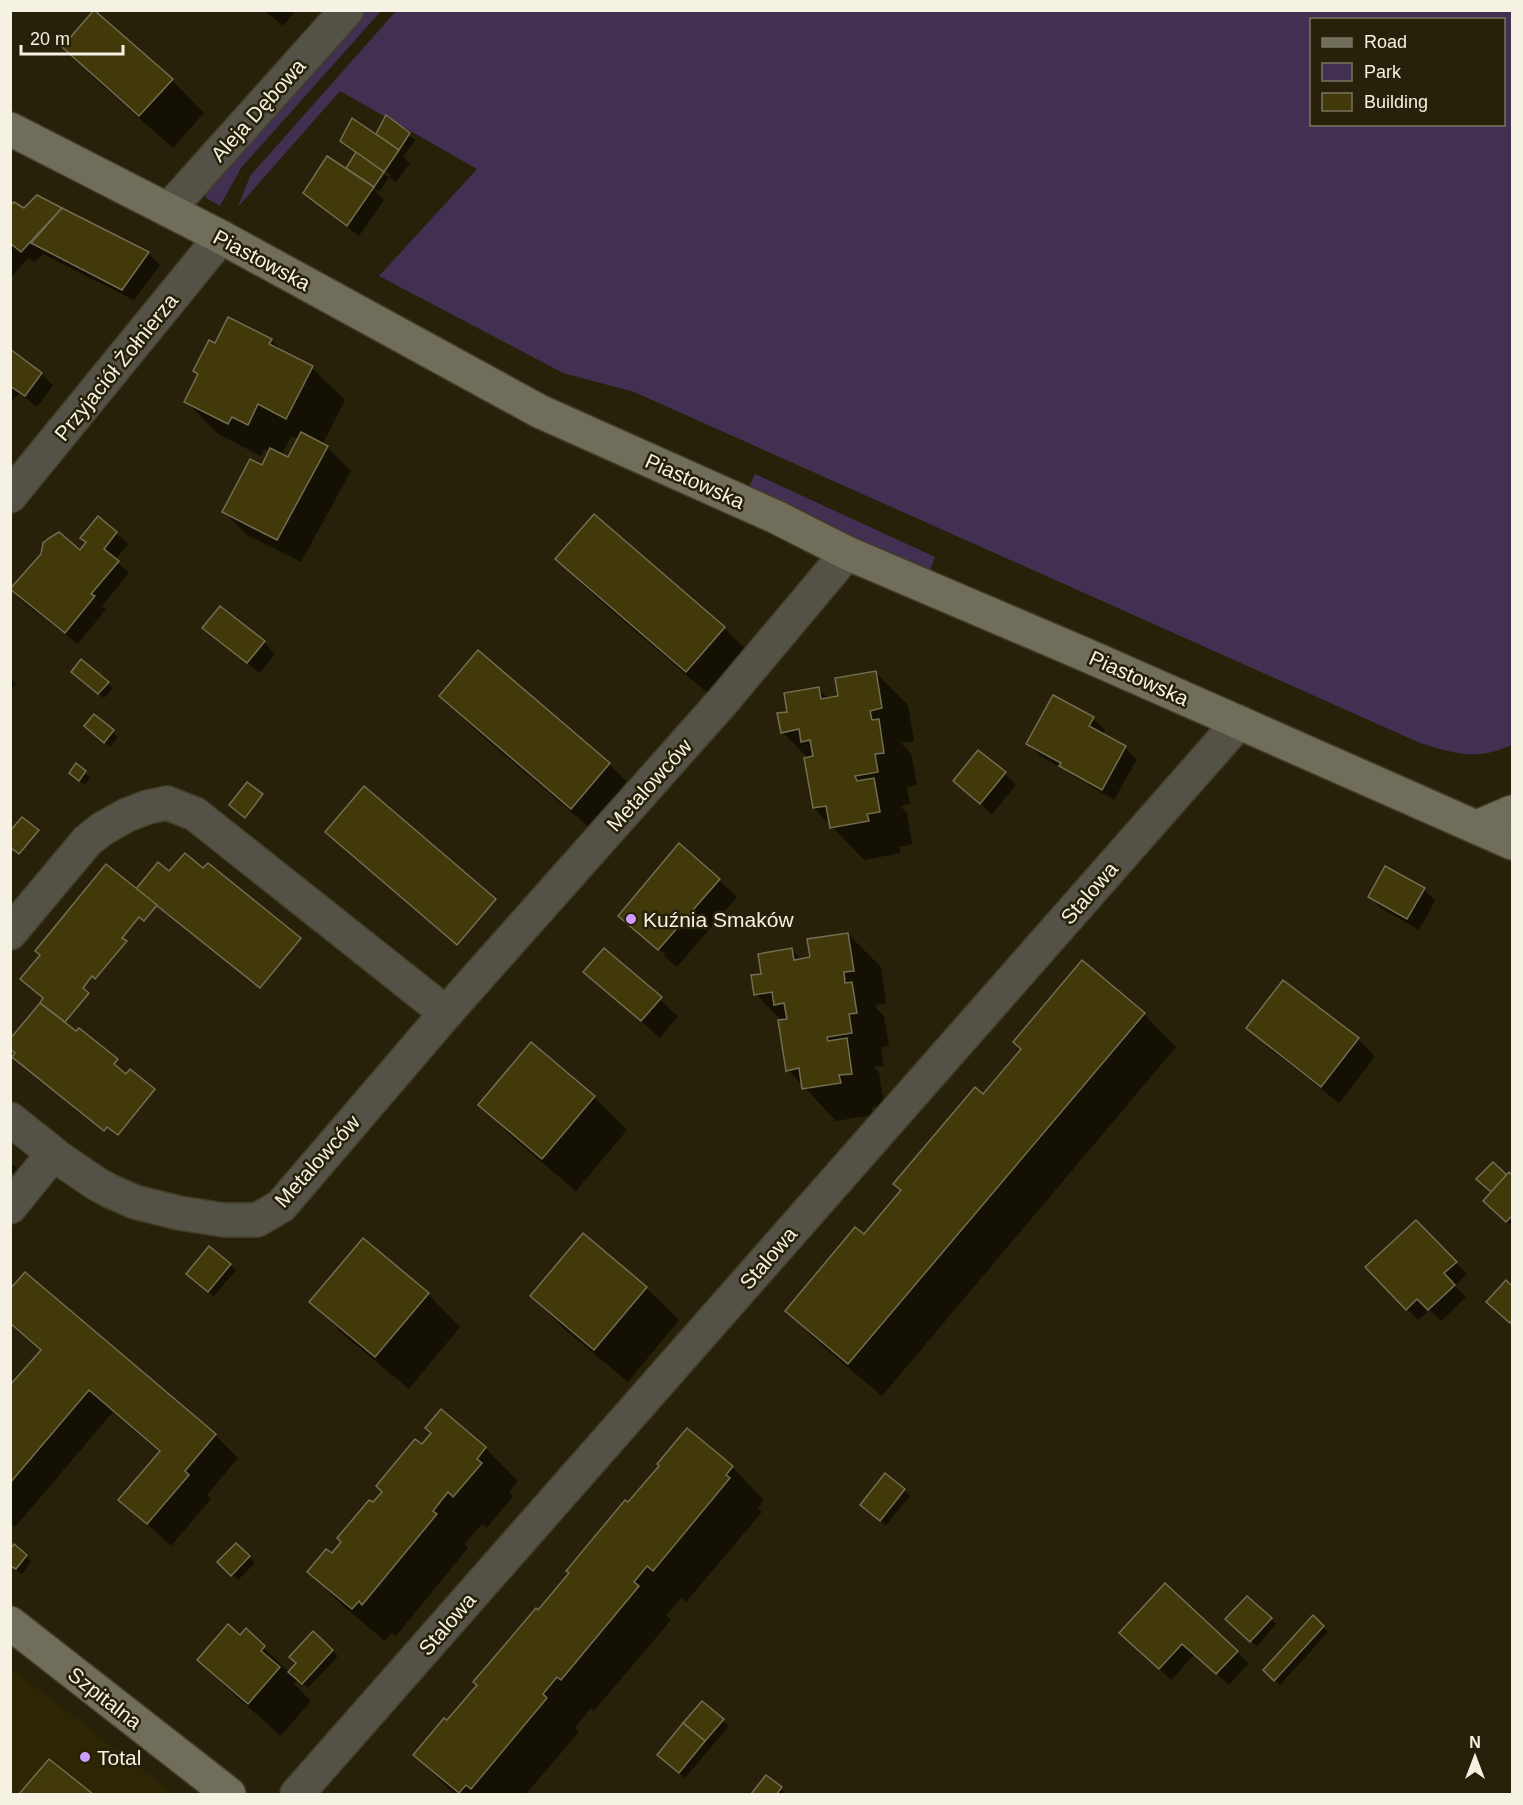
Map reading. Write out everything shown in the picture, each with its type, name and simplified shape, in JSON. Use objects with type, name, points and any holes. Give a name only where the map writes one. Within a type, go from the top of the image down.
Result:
[{"type":"street","name":"Aleja Dębowa","points":[[168,210],[347,10]]},
{"type":"street","name":"Piastowska","points":[[10,129],[221,237],[539,411],[776,517],[847,553],[1512,843]]},
{"type":"street","name":"Przyjaciół Żołnierza","points":[[10,496],[221,237]]},
{"type":"street","name":"Metalowców","points":[[10,1119],[97,1184],[135,1202],[179,1213],[224,1220],[257,1220],[281,1206],[446,1013],[723,702],[847,553]]},
{"type":"street","name":"Stalowa","points":[[297,1794],[1239,722]]},
{"type":"street","points":[[10,933],[87,841],[127,814],[167,803],[195,814],[446,1013]]},
{"type":"street","points":[[1477,827],[1512,812]]},
{"type":"street","points":[[10,1207],[54,1154]]},
{"type":"street","name":"Szpitalna","points":[[10,1623],[229,1794]]},
{"type":"shaded area","points":[[10,1668],[77,1719],[173,1794],[11,1794]]},
{"type":"green space","points":[[365,11],[381,11],[241,168],[220,206],[206,198],[205,193]]},
{"type":"green space","points":[[396,11],[1512,11],[1512,745],[1488,753],[1466,754],[1420,743],[634,392],[563,373],[379,276],[477,169],[340,91],[238,207],[250,176]]},
{"type":"green space","points":[[755,474],[935,557],[929,573],[748,489]]},
{"type":"building","points":[[94,10],[173,79],[139,116],[62,47]]},
{"type":"building","points":[[386,115],[410,133],[399,150],[376,134]]},
{"type":"building","points":[[352,118],[399,150],[384,172],[340,141]]},
{"type":"building","points":[[356,152],[384,172],[374,187],[346,168]]},
{"type":"building","points":[[327,156],[374,187],[347,226],[303,193]]},
{"type":"building","points":[[37,195],[62,208],[21,252],[10,243],[10,206],[14,202],[24,208]]},
{"type":"building","points":[[62,208],[149,252],[122,290],[31,243]]},
{"type":"building","points":[[228,317],[272,339],[269,344],[313,366],[286,419],[258,404],[248,425],[232,417],[228,424],[184,402],[198,374],[193,371],[209,340],[215,343]]},
{"type":"building","points":[[10,349],[42,373],[25,396],[10,386]]},
{"type":"building","points":[[301,432],[328,446],[277,540],[222,512],[250,459],[262,465],[270,448],[288,457]]},
{"type":"building","points":[[594,514],[725,627],[686,672],[555,559]]},
{"type":"building","points":[[98,516],[117,532],[104,549],[119,561],[91,594],[95,596],[65,633],[10,589],[41,554],[43,543],[59,532],[80,550],[86,542],[80,538]]},
{"type":"building","points":[[220,606],[265,641],[247,663],[202,628]]},
{"type":"building","points":[[478,650],[610,763],[571,809],[439,696]]},
{"type":"building","points":[[81,659],[109,682],[98,694],[71,672]]},
{"type":"building","points":[[876,671],[882,708],[870,711],[872,720],[879,719],[884,753],[875,754],[878,772],[855,776],[857,781],[874,778],[880,812],[867,814],[869,821],[830,828],[826,806],[813,808],[804,758],[813,756],[810,740],[801,742],[799,729],[781,733],[777,713],[787,712],[784,693],[819,687],[821,699],[838,696],[835,678]]},
{"type":"building","points":[[1053,695],[1094,717],[1089,726],[1126,746],[1102,790],[1059,766],[1061,763],[1026,744]]},
{"type":"building","points":[[94,714],[114,730],[104,743],[84,726]]},
{"type":"building","points":[[978,750],[1006,772],[980,804],[953,781]]},
{"type":"building","points":[[76,763],[86,771],[79,781],[69,773]]},
{"type":"building","points":[[247,782],[263,794],[245,818],[229,805]]},
{"type":"building","points":[[364,786],[496,899],[457,945],[325,832]]},
{"type":"building","points":[[22,817],[39,830],[19,854],[10,847],[10,831]]},
{"type":"building","points":[[679,843],[720,879],[658,950],[618,916]]},
{"type":"building","points":[[185,853],[203,868],[208,863],[301,938],[260,988],[136,889],[158,862],[169,871]]},
{"type":"building","points":[[106,864],[157,905],[144,921],[139,917],[122,938],[127,941],[95,979],[92,976],[83,988],[89,993],[65,1022],[40,1003],[43,998],[20,979],[40,955],[35,951]]},
{"type":"building","points":[[1385,866],[1425,888],[1407,919],[1368,897]]},
{"type":"building","points":[[848,933],[854,971],[844,972],[845,983],[852,982],[857,1013],[849,1014],[852,1033],[827,1037],[828,1041],[847,1038],[852,1074],[839,1075],[841,1083],[802,1089],[799,1068],[786,1071],[778,1020],[787,1019],[784,1003],[774,1005],[772,992],[754,995],[751,975],[761,974],[758,954],[792,948],[794,960],[810,957],[807,939]]},
{"type":"building","points":[[604,948],[662,997],[641,1021],[583,972]]},
{"type":"building","points":[[1082,960],[1145,1013],[848,1364],[785,1311],[855,1227],[864,1234],[901,1190],[893,1184],[975,1087],[983,1094],[1021,1049],[1013,1042]]},
{"type":"building","points":[[1283,980],[1359,1038],[1321,1087],[1246,1028]]},
{"type":"building","points":[[40,1003],[76,1031],[79,1028],[118,1059],[114,1064],[126,1074],[130,1069],[155,1089],[118,1135],[107,1127],[104,1131],[12,1057],[15,1053],[10,1049],[10,1039]]},
{"type":"building","points":[[531,1042],[595,1096],[542,1159],[478,1105]]},
{"type":"building","points":[[1493,1162],[1507,1175],[1491,1192],[1476,1179]]},
{"type":"building","points":[[1509,1172],[1512,1175],[1512,1216],[1506,1222],[1483,1201]]},
{"type":"building","points":[[1416,1220],[1457,1262],[1444,1273],[1455,1285],[1428,1310],[1417,1299],[1406,1310],[1365,1267]]},
{"type":"building","points":[[583,1233],[647,1287],[594,1350],[530,1296]]},
{"type":"building","points":[[363,1238],[429,1293],[375,1357],[309,1302]]},
{"type":"building","points":[[209,1246],[231,1264],[208,1292],[186,1274]]},
{"type":"building","points":[[25,1272],[216,1434],[185,1471],[189,1475],[147,1524],[118,1500],[160,1451],[89,1390],[10,1483],[10,1385],[41,1350],[10,1323],[10,1289]]},
{"type":"building","points":[[1506,1280],[1512,1286],[1512,1320],[1510,1323],[1486,1302]]},
{"type":"building","points":[[441,1409],[486,1447],[477,1459],[482,1463],[453,1497],[448,1492],[433,1511],[437,1514],[362,1605],[359,1601],[352,1609],[307,1572],[326,1549],[332,1553],[341,1542],[337,1538],[369,1500],[373,1502],[382,1492],[376,1486],[415,1439],[422,1444],[431,1433],[425,1428]]},
{"type":"building","points":[[687,1428],[733,1466],[726,1475],[730,1478],[653,1571],[647,1566],[634,1582],[639,1586],[561,1680],[557,1677],[543,1694],[547,1698],[471,1789],[466,1785],[459,1793],[413,1755],[444,1718],[447,1720],[477,1685],[473,1682],[536,1608],[538,1610],[569,1573],[566,1571],[625,1500],[628,1502],[659,1466],[657,1464]]},
{"type":"building","points":[[885,1473],[905,1489],[880,1521],[860,1505]]},
{"type":"building","points":[[236,1543],[250,1556],[231,1576],[217,1562]]},
{"type":"building","points":[[14,1544],[27,1555],[16,1569],[10,1566],[10,1549]]},
{"type":"building","points":[[1165,1583],[1238,1651],[1216,1674],[1182,1644],[1159,1669],[1119,1633]]},
{"type":"building","points":[[1247,1596],[1272,1618],[1250,1642],[1225,1619]]},
{"type":"building","points":[[1313,1615],[1324,1626],[1274,1681],[1263,1670]]},
{"type":"building","points":[[228,1624],[240,1635],[246,1628],[265,1646],[261,1651],[280,1667],[248,1704],[197,1660]]},
{"type":"building","points":[[313,1631],[333,1650],[302,1684],[288,1672],[296,1663],[289,1657]]},
{"type":"building","points":[[702,1701],[724,1719],[705,1741],[683,1723]]},
{"type":"building","points":[[683,1723],[705,1741],[679,1773],[657,1755]]},
{"type":"building","points":[[49,1759],[93,1794],[19,1794]]},
{"type":"building","points":[[766,1775],[782,1787],[777,1794],[751,1794]]},
{"type":"place","name":"Kuźnia Smaków","points":[[631,919]]},
{"type":"place","name":"Total","points":[[85,1757]]}]
